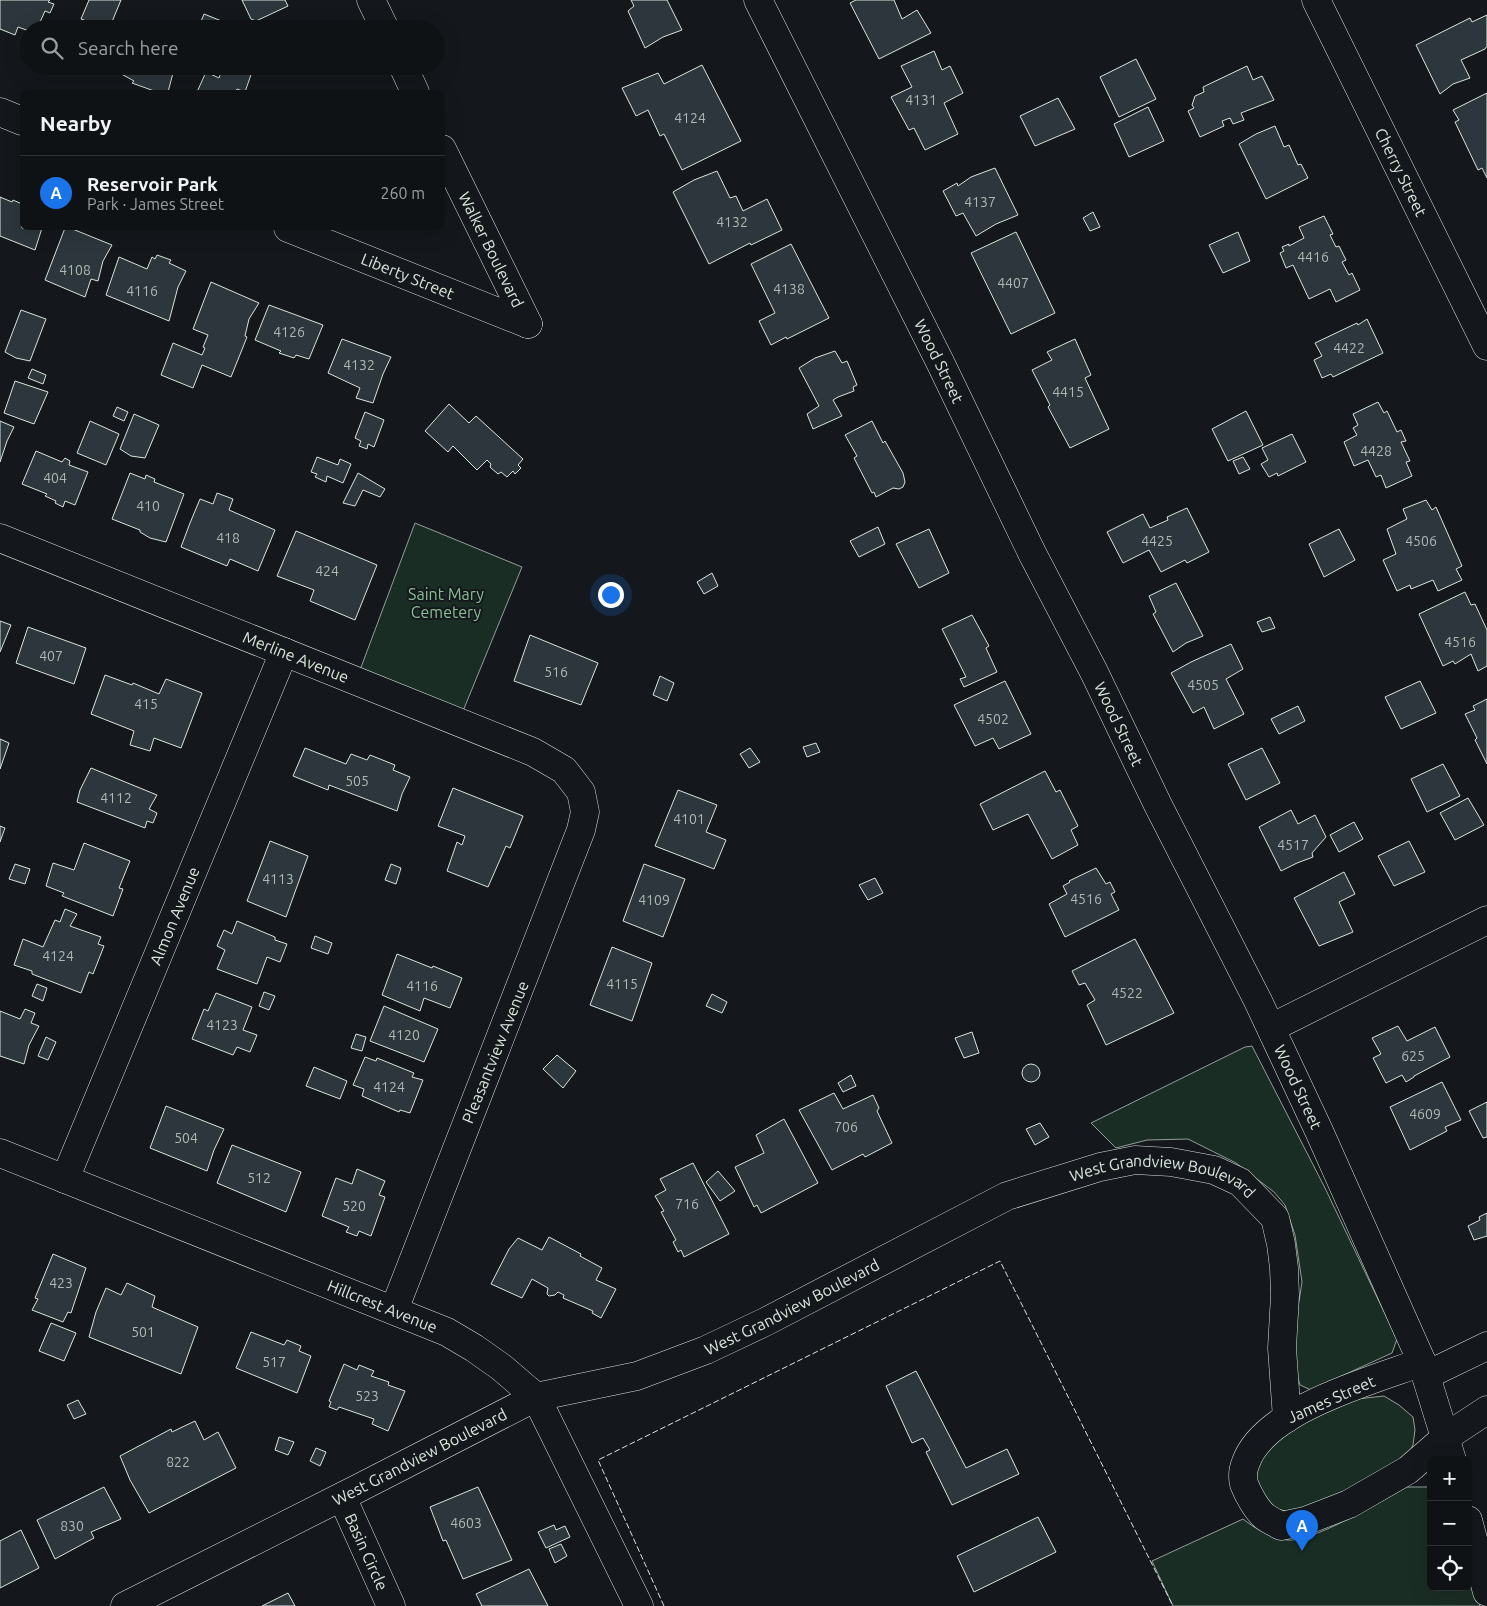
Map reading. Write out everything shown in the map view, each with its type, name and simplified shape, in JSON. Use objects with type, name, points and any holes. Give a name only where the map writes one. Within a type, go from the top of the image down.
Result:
[{"type":"street","points":[[371,0],[381,20]]},
{"type":"street","name":"Wood Street","points":[[758,0],[940,362],[1158,805],[1271,1028],[1319,1131],[1424,1369],[1449,1448]]},
{"type":"street","name":"Cherry Street","points":[[1322,2],[1487,346]]},
{"type":"street","points":[[407,75],[414,90]]},
{"type":"street","points":[[0,112],[20,120]]},
{"type":"street","name":"Walker Boulevard","points":[[445,155],[528,324]]},
{"type":"street","name":"Liberty Street","points":[[293,230],[528,324]]},
{"type":"street","name":"Merline Avenue","points":[[0,538],[533,752],[564,770],[581,792]]},
{"type":"street","name":"Almon Avenue","points":[[65,1179],[284,652]]},
{"type":"street","name":"Pleasantview Avenue","points":[[394,1310],[581,830],[585,812],[581,792]]},
{"type":"street","points":[[1271,1028],[1487,920]]},
{"type":"street","name":"Hillcrest Avenue","points":[[0,1153],[447,1332],[501,1367],[536,1397],[639,1606]]},
{"type":"street","name":"West Grandview Boulevard","points":[[125,1606],[536,1397],[637,1376],[706,1350],[782,1313],[1006,1196],[1100,1167],[1135,1160],[1171,1162],[1214,1170],[1240,1182],[1275,1218],[1284,1268],[1285,1295],[1282,1348],[1287,1418]]},
{"type":"street","name":"James Street","points":[[1487,1346],[1424,1369],[1347,1389],[1294,1413],[1266,1433],[1250,1451],[1242,1477],[1247,1492],[1263,1515],[1281,1526],[1305,1521],[1349,1504],[1449,1448],[1487,1410]]},
{"type":"street","name":"Basin Circle","points":[[342,1497],[391,1606]]},
{"type":"street","points":[[1472,1535],[1487,1592]]},
{"type":"green space","name":"Saint Mary Cemetery","points":[[415,523],[522,567],[463,711],[360,670]]},
{"type":"green space","points":[[1252,1046],[1325,1188],[1397,1339],[1392,1353],[1311,1390],[1300,1385],[1295,1368],[1295,1327],[1302,1282],[1295,1235],[1285,1205],[1274,1192],[1236,1163],[1188,1139],[1147,1140],[1116,1148],[1091,1123],[1245,1047]]},
{"type":"green space","points":[[1384,1396],[1399,1405],[1413,1417],[1415,1430],[1413,1445],[1407,1456],[1387,1472],[1298,1513],[1280,1510],[1264,1500],[1256,1491],[1257,1461],[1265,1450],[1305,1422],[1357,1399]]},
{"type":"green space","points":[[1407,1487],[1427,1487],[1427,1591],[1472,1591],[1472,1575],[1480,1606],[1173,1606],[1152,1561],[1243,1519],[1258,1530],[1287,1540],[1313,1535],[1347,1520]]},
{"type":"building","points":[[0,0],[50,0],[48,2],[54,4],[50,13],[45,11],[41,20],[20,20],[20,28],[18,27],[15,35],[0,29]]},
{"type":"building","points":[[89,0],[121,0],[113,20],[81,19]]},
{"type":"building","points":[[242,0],[285,0],[288,6],[258,20],[251,19]]},
{"type":"building","points":[[631,0],[667,0],[682,30],[663,37],[645,48],[628,11],[634,6]]},
{"type":"building","points":[[856,0],[894,0],[902,19],[917,10],[931,33],[879,59],[850,3]]},
{"type":"building","points":[[204,14],[219,20],[202,20]]},
{"type":"building","points":[[1487,15],[1487,46],[1485,49],[1461,60],[1470,78],[1453,84],[1440,94],[1416,45],[1470,18],[1472,22]]},
{"type":"building","points":[[934,51],[942,70],[950,66],[963,93],[944,103],[958,134],[925,150],[914,128],[909,130],[891,97],[912,87],[901,66]]},
{"type":"building","points":[[1136,59],[1156,99],[1119,117],[1100,77]]},
{"type":"building","points":[[702,65],[741,141],[682,170],[664,134],[660,136],[648,110],[636,116],[622,88],[658,73],[664,84]]},
{"type":"building","points":[[1247,66],[1253,80],[1262,76],[1274,100],[1241,113],[1244,120],[1233,124],[1230,118],[1222,121],[1224,126],[1200,137],[1188,111],[1194,108],[1192,105],[1195,96],[1204,92],[1203,87]]},
{"type":"building","points":[[123,75],[172,75],[169,90],[151,90],[132,83],[134,81]]},
{"type":"building","points":[[205,75],[212,75],[219,78],[220,75],[251,75],[246,90],[198,90]]},
{"type":"building","points":[[1487,93],[1487,178],[1482,168],[1478,170],[1455,122],[1459,120],[1453,110]]},
{"type":"building","points":[[1058,98],[1075,129],[1035,146],[1020,116]]},
{"type":"building","points":[[1148,107],[1164,141],[1129,157],[1114,124]]},
{"type":"building","points":[[1275,126],[1284,147],[1289,145],[1298,165],[1301,164],[1308,178],[1266,199],[1239,144]]},
{"type":"building","points":[[995,168],[1018,215],[996,224],[976,236],[963,213],[956,216],[943,191],[957,183],[958,186],[971,177]]},
{"type":"building","points":[[717,171],[730,198],[736,196],[743,211],[767,199],[782,230],[751,245],[750,243],[709,264],[673,192],[694,180]]},
{"type":"building","points":[[0,197],[20,203],[20,230],[41,230],[35,250],[0,236]]},
{"type":"building","points":[[1093,212],[1100,227],[1090,231],[1083,218]]},
{"type":"building","points":[[1324,216],[1333,234],[1330,235],[1336,247],[1339,246],[1346,260],[1342,262],[1349,275],[1352,273],[1360,290],[1336,302],[1330,289],[1309,299],[1293,265],[1286,268],[1280,253],[1284,251],[1282,247],[1289,244],[1289,246],[1304,238],[1299,227]]},
{"type":"building","points":[[64,230],[75,230],[112,245],[103,261],[98,281],[91,279],[85,297],[45,280]]},
{"type":"building","points":[[1016,232],[1055,313],[1011,334],[971,253]]},
{"type":"building","points":[[1238,232],[1250,261],[1223,273],[1209,245]]},
{"type":"building","points":[[791,244],[829,318],[771,345],[759,321],[775,313],[751,264]]},
{"type":"building","points":[[157,255],[171,260],[169,263],[186,271],[178,287],[169,321],[106,295],[119,257],[147,269],[152,257],[155,259]]},
{"type":"building","points":[[211,282],[259,303],[249,319],[245,336],[247,337],[231,377],[202,365],[193,388],[161,375],[173,343],[202,355],[208,335],[193,329]]},
{"type":"building","points":[[269,305],[323,325],[309,359],[296,355],[294,358],[279,353],[281,351],[255,340]]},
{"type":"building","points":[[21,310],[46,319],[30,361],[16,358],[5,352]]},
{"type":"building","points":[[1367,319],[1383,353],[1333,377],[1331,374],[1322,378],[1314,360],[1322,356],[1315,343],[1357,323],[1358,325]]},
{"type":"building","points":[[342,339],[391,357],[373,403],[356,398],[360,388],[328,373]]},
{"type":"building","points":[[1075,339],[1091,375],[1085,378],[1109,429],[1070,448],[1048,407],[1050,405],[1032,370],[1052,360],[1047,352]]},
{"type":"building","points":[[835,351],[842,363],[847,361],[857,385],[853,387],[854,391],[833,400],[842,416],[813,429],[807,414],[819,406],[799,368],[815,358]]},
{"type":"building","points":[[32,369],[46,375],[43,384],[28,378]]},
{"type":"building","points":[[15,381],[48,392],[34,424],[4,413]]},
{"type":"building","points":[[1378,402],[1384,413],[1387,411],[1397,432],[1401,430],[1406,441],[1401,442],[1410,461],[1406,462],[1412,476],[1386,488],[1381,475],[1376,477],[1368,460],[1354,466],[1344,442],[1357,435],[1353,428],[1358,425],[1353,414]]},
{"type":"building","points":[[449,404],[469,423],[476,416],[523,459],[518,465],[521,468],[515,474],[513,471],[507,477],[501,472],[498,474],[490,467],[491,464],[487,460],[477,470],[453,446],[448,452],[425,431]]},
{"type":"building","points":[[117,407],[128,412],[124,421],[113,416]]},
{"type":"building","points":[[1246,411],[1263,445],[1228,461],[1212,429]]},
{"type":"building","points":[[365,412],[384,420],[374,447],[368,444],[367,449],[359,446],[361,441],[355,438]]},
{"type":"building","points":[[134,414],[159,425],[145,458],[131,456],[120,449]]},
{"type":"building","points":[[0,421],[14,427],[0,462]]},
{"type":"building","points":[[90,421],[119,434],[106,465],[77,453]]},
{"type":"building","points":[[872,421],[883,443],[885,441],[903,473],[905,482],[903,487],[899,489],[893,488],[876,497],[874,492],[872,493],[854,458],[857,456],[845,435]]},
{"type":"building","points":[[1292,434],[1306,462],[1278,476],[1277,473],[1269,477],[1261,464],[1268,460],[1262,448]]},
{"type":"building","points":[[36,451],[62,462],[65,458],[70,461],[69,465],[88,472],[75,505],[65,501],[63,507],[45,496],[47,494],[22,484]]},
{"type":"building","points":[[317,457],[338,465],[340,459],[351,464],[343,483],[327,476],[326,482],[315,477],[317,474],[311,472]]},
{"type":"building","points":[[1243,457],[1250,469],[1239,474],[1233,461]]},
{"type":"building","points":[[130,473],[145,479],[146,475],[155,479],[154,482],[184,494],[166,542],[150,538],[140,532],[140,530],[112,519]]},
{"type":"building","points":[[358,473],[385,489],[380,497],[363,490],[355,506],[343,503]]},
{"type":"building","points":[[217,493],[233,499],[229,510],[275,530],[258,571],[230,559],[227,566],[181,547],[200,499],[213,504]]},
{"type":"building","points":[[1426,500],[1432,510],[1436,507],[1462,566],[1456,569],[1462,580],[1438,591],[1433,580],[1411,589],[1410,585],[1397,591],[1383,560],[1396,554],[1387,529],[1407,519],[1403,509]]},
{"type":"building","points":[[1187,508],[1209,552],[1187,563],[1185,560],[1161,572],[1149,550],[1123,563],[1107,532],[1143,514],[1150,528],[1168,520],[1167,517]]},
{"type":"building","points":[[878,527],[885,544],[859,557],[850,541]]},
{"type":"building","points":[[929,529],[949,573],[919,588],[896,544]]},
{"type":"building","points":[[1339,529],[1355,560],[1324,577],[1309,544]]},
{"type":"building","points":[[296,531],[377,565],[355,620],[310,601],[314,590],[277,576]]},
{"type":"building","points":[[712,573],[718,586],[704,594],[697,582]]},
{"type":"building","points":[[1176,583],[1203,636],[1186,643],[1173,652],[1153,614],[1156,612],[1149,596]]},
{"type":"building","points":[[1465,592],[1471,605],[1475,604],[1487,630],[1487,666],[1478,671],[1471,654],[1455,664],[1453,661],[1443,666],[1419,614]]},
{"type":"building","points":[[972,615],[989,646],[986,648],[997,672],[964,687],[960,679],[966,677],[942,629]]},
{"type":"building","points":[[1270,617],[1275,628],[1262,632],[1257,622]]},
{"type":"building","points":[[0,621],[11,625],[0,652]]},
{"type":"building","points":[[28,627],[86,648],[74,684],[16,663]]},
{"type":"building","points":[[530,635],[598,663],[581,705],[514,681]]},
{"type":"building","points":[[1231,644],[1243,669],[1226,679],[1244,714],[1214,729],[1204,707],[1193,713],[1171,673]]},
{"type":"building","points":[[105,675],[132,685],[133,683],[159,694],[166,679],[202,693],[181,748],[154,738],[150,751],[130,745],[134,731],[91,714]]},
{"type":"building","points":[[660,676],[674,683],[667,701],[653,695]]},
{"type":"building","points":[[1005,681],[1031,734],[999,749],[993,738],[975,746],[954,705]]},
{"type":"building","points":[[1420,681],[1436,713],[1401,729],[1385,697]]},
{"type":"building","points":[[1487,699],[1487,764],[1465,714],[1475,710],[1473,706]]},
{"type":"building","points":[[1298,706],[1305,721],[1279,734],[1271,719]]},
{"type":"building","points":[[0,739],[9,743],[0,769]]},
{"type":"building","points":[[816,743],[820,752],[807,757],[803,747]]},
{"type":"building","points":[[305,748],[346,764],[351,754],[367,760],[370,755],[395,765],[393,770],[410,777],[397,811],[329,785],[328,790],[293,776]]},
{"type":"building","points":[[750,748],[760,762],[749,768],[740,754]]},
{"type":"building","points":[[1262,748],[1280,783],[1246,800],[1228,764]]},
{"type":"building","points":[[1443,764],[1460,796],[1427,812],[1411,779]]},
{"type":"building","points":[[91,768],[157,795],[149,809],[157,813],[153,823],[147,821],[145,828],[77,802],[80,790]]},
{"type":"building","points":[[1045,771],[1056,792],[1060,790],[1078,826],[1071,830],[1078,845],[1052,859],[1028,814],[993,830],[980,804]]},
{"type":"building","points":[[453,788],[523,816],[510,848],[506,846],[488,887],[447,871],[457,842],[462,845],[465,836],[438,826]]},
{"type":"building","points":[[678,790],[717,805],[706,832],[726,840],[714,869],[655,846]]},
{"type":"building","points":[[1468,798],[1484,825],[1455,840],[1440,813]]},
{"type":"building","points":[[1291,810],[1298,824],[1315,815],[1326,837],[1312,853],[1313,857],[1281,871],[1259,827]]},
{"type":"building","points":[[1354,822],[1363,839],[1339,852],[1330,835]]},
{"type":"building","points":[[0,826],[5,828],[0,842]]},
{"type":"building","points":[[270,841],[308,856],[286,917],[247,901]]},
{"type":"building","points":[[1409,841],[1425,872],[1394,886],[1378,856]]},
{"type":"building","points":[[84,843],[130,861],[119,888],[123,889],[113,916],[62,896],[64,893],[46,886],[53,863],[74,870]]},
{"type":"building","points":[[15,864],[30,869],[25,884],[9,879]]},
{"type":"building","points":[[391,864],[401,868],[396,884],[385,880]]},
{"type":"building","points":[[644,864],[685,879],[663,937],[623,921]]},
{"type":"building","points":[[1096,868],[1106,884],[1110,882],[1115,892],[1111,894],[1119,910],[1065,937],[1049,904],[1067,894],[1063,886],[1069,881]]},
{"type":"building","points":[[1344,872],[1355,894],[1339,902],[1353,932],[1319,946],[1294,898]]},
{"type":"building","points":[[875,878],[883,893],[868,900],[859,885]]},
{"type":"building","points":[[65,909],[77,914],[70,926],[101,937],[98,944],[104,946],[93,974],[89,972],[81,993],[14,965],[23,939],[43,947],[55,920],[60,922]]},
{"type":"building","points":[[237,921],[287,944],[280,962],[267,957],[257,984],[217,969],[225,950],[217,946],[224,930],[232,934]]},
{"type":"building","points":[[315,936],[332,943],[328,954],[311,948]]},
{"type":"building","points":[[1135,939],[1174,1013],[1106,1045],[1087,1005],[1095,1000],[1085,983],[1079,985],[1072,971]]},
{"type":"building","points":[[612,947],[652,963],[632,1021],[590,1005]]},
{"type":"building","points":[[397,954],[462,978],[450,1008],[424,998],[420,1011],[382,995]]},
{"type":"building","points":[[37,984],[47,988],[43,1001],[32,996]]},
{"type":"building","points":[[264,992],[275,996],[269,1010],[259,1006]]},
{"type":"building","points":[[216,993],[252,1007],[243,1030],[257,1035],[250,1052],[237,1047],[233,1055],[192,1039],[204,1009],[208,1011]]},
{"type":"building","points":[[712,994],[727,1002],[722,1013],[706,1006]]},
{"type":"building","points":[[384,1006],[438,1029],[424,1062],[370,1041]]},
{"type":"building","points":[[25,1009],[35,1013],[31,1023],[39,1026],[29,1045],[24,1064],[0,1056],[0,1011],[20,1019]]},
{"type":"building","points":[[1398,1026],[1407,1041],[1435,1027],[1450,1057],[1406,1082],[1402,1075],[1386,1083],[1373,1058],[1381,1054],[1372,1038]]},
{"type":"building","points":[[972,1032],[979,1053],[964,1058],[955,1038]]},
{"type":"building","points":[[356,1034],[366,1037],[362,1051],[351,1048]]},
{"type":"building","points":[[46,1037],[56,1042],[48,1060],[38,1056]]},
{"type":"building","points":[[557,1055],[576,1071],[563,1088],[543,1069]]},
{"type":"building","points":[[365,1057],[376,1061],[377,1058],[414,1073],[412,1077],[423,1080],[410,1113],[400,1110],[399,1112],[362,1096],[364,1089],[353,1085]]},
{"type":"building","points":[[1027,1064],[1035,1064],[1040,1069],[1038,1080],[1027,1082],[1022,1077],[1022,1069]]},
{"type":"building","points":[[314,1067],[347,1081],[340,1099],[306,1086]]},
{"type":"building","points":[[851,1075],[856,1086],[843,1092],[838,1083]]},
{"type":"building","points":[[1442,1082],[1461,1120],[1445,1127],[1447,1131],[1410,1150],[1390,1107]]},
{"type":"building","points":[[834,1093],[843,1109],[873,1095],[879,1108],[877,1111],[892,1143],[865,1157],[863,1154],[832,1170],[799,1110]]},
{"type":"building","points":[[1487,1102],[1487,1137],[1483,1138],[1469,1111]]},
{"type":"building","points":[[166,1106],[224,1129],[207,1171],[150,1148]]},
{"type":"building","points":[[784,1119],[818,1183],[761,1213],[757,1205],[754,1207],[735,1167],[764,1153],[756,1135]]},
{"type":"building","points":[[1040,1123],[1049,1137],[1035,1145],[1026,1129]]},
{"type":"building","points":[[232,1145],[301,1172],[286,1212],[217,1183]]},
{"type":"building","points":[[693,1163],[729,1234],[684,1257],[681,1250],[678,1252],[673,1242],[676,1240],[661,1212],[664,1211],[655,1196],[666,1190],[660,1179]]},
{"type":"building","points":[[357,1169],[385,1181],[379,1195],[385,1197],[371,1236],[359,1231],[357,1236],[346,1232],[349,1227],[322,1216],[336,1178],[352,1184]]},
{"type":"building","points":[[718,1171],[735,1191],[720,1201],[706,1182]]},
{"type":"building","points":[[1487,1213],[1487,1236],[1474,1240],[1468,1226],[1480,1220],[1479,1217]]},
{"type":"building","points":[[549,1237],[602,1268],[596,1280],[616,1289],[601,1318],[592,1313],[593,1311],[563,1298],[564,1295],[558,1292],[555,1295],[549,1296],[547,1294],[548,1288],[532,1279],[522,1298],[491,1284],[509,1249],[518,1238],[542,1250]]},
{"type":"building","points":[[53,1254],[86,1268],[71,1313],[68,1312],[63,1322],[32,1310],[38,1299],[35,1298]]},
{"type":"building","points":[[127,1283],[155,1296],[152,1307],[198,1327],[181,1374],[89,1337],[96,1312],[106,1288],[121,1295]]},
{"type":"building","points":[[51,1323],[76,1333],[64,1361],[39,1351]]},
{"type":"building","points":[[251,1332],[284,1345],[287,1340],[301,1346],[299,1351],[311,1356],[297,1393],[236,1368]]},
{"type":"building","points":[[344,1364],[357,1370],[359,1365],[374,1371],[371,1376],[389,1382],[388,1385],[405,1391],[388,1431],[372,1424],[374,1419],[339,1407],[337,1410],[329,1407],[331,1402],[329,1401]]},
{"type":"building","points":[[916,1371],[966,1468],[1007,1449],[1019,1474],[952,1505],[926,1452],[930,1450],[923,1438],[912,1443],[886,1386]]},
{"type":"building","points":[[78,1400],[86,1414],[74,1419],[67,1405]]},
{"type":"building","points":[[195,1421],[204,1440],[218,1432],[236,1468],[149,1513],[130,1480],[120,1456],[171,1429],[172,1432]]},
{"type":"building","points":[[279,1437],[294,1442],[288,1455],[275,1450]]},
{"type":"building","points":[[316,1448],[326,1452],[320,1466],[310,1461]]},
{"type":"building","points":[[104,1487],[121,1519],[91,1532],[94,1538],[55,1559],[37,1520]]},
{"type":"building","points":[[478,1487],[512,1560],[463,1579],[446,1540],[443,1541],[430,1507]]},
{"type":"building","points":[[1038,1517],[1056,1552],[974,1592],[957,1556]]},
{"type":"building","points":[[554,1525],[556,1530],[565,1526],[570,1537],[546,1548],[538,1532]]},
{"type":"building","points":[[21,1530],[39,1568],[0,1588],[0,1541]]},
{"type":"building","points":[[561,1544],[567,1556],[555,1563],[549,1549]]},
{"type":"building","points":[[529,1569],[548,1606],[482,1606],[476,1594]]},
{"type":"building","points":[[288,1593],[295,1606],[262,1606]]},
{"type":"fence","points":[[664,1606],[598,1460],[1000,1261],[1173,1606]]},
{"type":"place","name":"Reservoir Park","points":[[1302,1551]]}]
